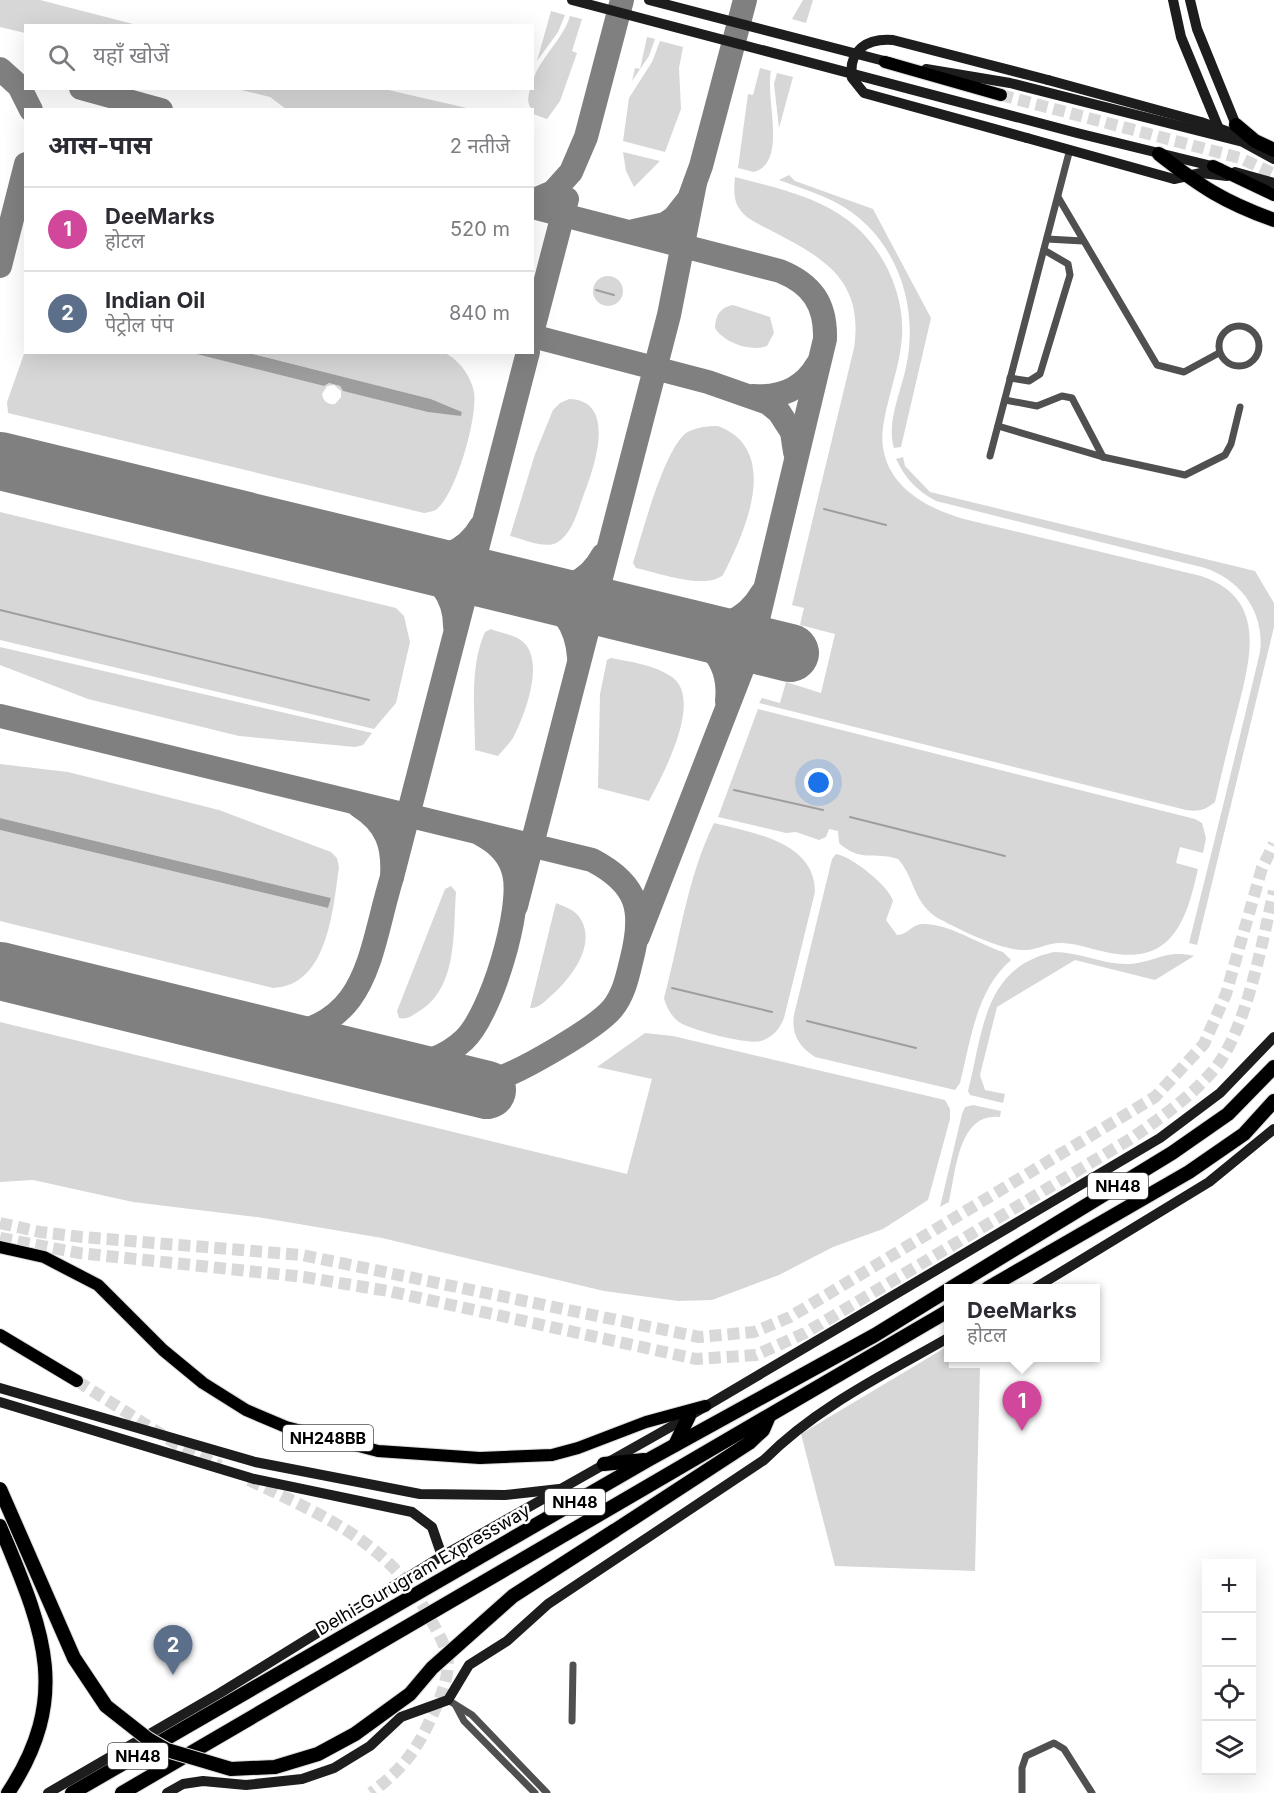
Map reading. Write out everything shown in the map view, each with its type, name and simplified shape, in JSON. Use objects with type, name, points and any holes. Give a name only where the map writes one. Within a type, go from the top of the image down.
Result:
[{"type":"highway","points":[[885,62],[1000,95]]},
{"type":"highway","points":[[1240,134],[1274,150]]},
{"type":"highway","points":[[1159,154],[1188,177],[1227,202],[1274,220]]},
{"type":"highway","points":[[1213,166],[1274,195]]},
{"type":"highway","name":"Delhi-Gurugram Expressway","points":[[958,1284],[1172,1153],[1228,1113],[1274,1067]]},
{"type":"highway","name":"NH48","points":[[995,1284],[1190,1172],[1244,1134],[1274,1101]]},
{"type":"highway","name":"NH248BB","points":[[0,1247],[44,1257],[98,1285],[164,1350],[203,1383],[246,1410],[286,1426],[378,1451],[480,1458],[552,1455],[578,1449],[646,1422],[705,1406]]},
{"type":"highway","name":"Delhi-Gurugram Expressway","points":[[72,1793],[648,1460],[875,1335],[944,1293]]},
{"type":"highway","name":"NH48","points":[[123,1793],[944,1313]]},
{"type":"highway","points":[[0,1335],[77,1381]]},
{"type":"highway","points":[[675,1445],[689,1416]]},
{"type":"highway","points":[[0,1489],[74,1658],[87,1681],[106,1706],[141,1734],[167,1750],[231,1769],[275,1767],[318,1754],[355,1734],[410,1694],[432,1668],[513,1596],[749,1443],[763,1430],[769,1416]]},
{"type":"highway","points":[[604,1464],[648,1460]]},
{"type":"highway","points":[[0,1526],[34,1614],[41,1640],[46,1682],[43,1720],[21,1772],[8,1793]]},
{"type":"main road","points":[[572,0],[1274,183]]},
{"type":"main road","points":[[649,0],[885,62],[1010,83],[1221,133],[1240,134]]},
{"type":"main road","points":[[1173,0],[1181,37],[1221,133]]},
{"type":"main road","points":[[1190,0],[1200,37],[1240,134],[1274,159]]},
{"type":"main road","points":[[1221,133],[1048,80],[886,40],[866,43],[857,49],[852,60],[852,78],[864,93],[1125,164],[1157,176],[1174,179],[1216,174],[1239,178]]},
{"type":"main road","points":[[48,1793],[220,1693],[442,1556],[689,1416],[1167,1133],[1220,1093],[1274,1037]]},
{"type":"main road","points":[[1042,1284],[1209,1182],[1274,1129]]},
{"type":"main road","points":[[167,1793],[183,1784],[203,1781],[246,1785],[302,1779],[334,1768],[361,1751],[401,1717],[451,1702],[469,1665],[507,1641],[548,1604],[764,1460],[788,1436],[867,1385],[944,1340]]},
{"type":"main road","points":[[0,1388],[255,1462],[420,1494],[505,1495],[563,1488]]},
{"type":"main road","points":[[0,1402],[99,1430],[254,1479],[412,1512],[432,1527],[442,1556]]},
{"type":"main road","points":[[705,1406],[735,1412]]},
{"type":"street","points":[[990,456],[1070,149]]},
{"type":"street","points":[[1058,197],[1157,365],[1184,372],[1219,353]]},
{"type":"street","points":[[1047,239],[1083,242]]},
{"type":"street","points":[[1010,378],[1029,381],[1040,374],[1070,275],[1068,264],[1044,250]]},
{"type":"street","points":[[1231,327],[1246,327],[1258,338],[1258,354],[1247,365],[1231,365],[1219,353],[1220,339],[1231,327]]},
{"type":"street","points":[[1005,400],[1037,406],[1062,396],[1072,398],[1103,457]]},
{"type":"street","points":[[998,426],[1103,457],[1180,475],[1189,474],[1225,454],[1231,444],[1240,407]]},
{"type":"street","points":[[572,1721],[573,1665]]},
{"type":"street","points":[[451,1702],[464,1721],[535,1793]]},
{"type":"street","points":[[451,1702],[472,1715],[547,1793]]},
{"type":"street","points":[[1022,1793],[1022,1768],[1026,1756],[1054,1743],[1064,1749],[1092,1793]]},
{"type":"shaded area","points":[[0,0],[40,0],[133,24],[24,24],[24,33],[0,27]]},
{"type":"shaded area","points":[[803,0],[813,0],[806,23],[792,19]]},
{"type":"shaded area","points":[[551,11],[565,15],[558,32],[537,61]]},
{"type":"shaded area","points":[[570,16],[582,19],[572,51],[577,53],[560,101],[547,119],[534,114],[534,108],[531,108],[528,102],[530,90],[534,90],[534,77]]},
{"type":"shaded area","points":[[647,37],[655,39],[649,56],[632,81],[635,68],[640,69]]},
{"type":"shaded area","points":[[660,41],[683,47],[679,68],[681,109],[665,152],[623,141],[629,98],[652,62]]},
{"type":"shaded area","points":[[760,68],[771,71],[773,143],[770,156],[764,166],[754,172],[738,168],[748,94],[753,95]]},
{"type":"shaded area","points":[[777,73],[793,77],[779,128],[774,84]]},
{"type":"shaded area","points":[[241,90],[388,90],[467,108],[285,108],[270,97]]},
{"type":"shaded area","points":[[623,152],[660,161],[634,187],[626,171]]},
{"type":"shaded area","points":[[789,175],[795,181],[873,209],[931,318],[901,447],[894,448],[892,428],[906,367],[909,319],[906,295],[898,272],[888,251],[856,215],[835,202],[779,180]]},
{"type":"shaded area","points":[[735,177],[794,193],[836,212],[861,232],[882,258],[896,288],[900,304],[902,337],[884,421],[882,441],[885,458],[892,473],[916,497],[931,506],[964,519],[1201,576],[1223,586],[1237,600],[1246,615],[1249,652],[1242,692],[1215,802],[1202,810],[1186,810],[759,703],[762,698],[780,703],[786,682],[821,693],[835,634],[800,625],[804,608],[792,605],[854,348],[855,325],[853,305],[846,288],[836,274],[808,251],[745,215],[736,201]]},
{"type":"shaded area","points":[[608,276],[619,280],[623,291],[619,302],[608,306],[597,302],[593,291],[597,280]]},
{"type":"shaded area","points":[[733,305],[770,317],[774,333],[767,346],[753,348],[738,345],[719,333],[715,328],[716,319],[722,310]]},
{"type":"shaded area","points":[[24,354],[196,354],[324,386],[329,383],[340,386],[343,391],[461,416],[462,412],[431,399],[253,354],[446,354],[460,364],[474,392],[473,419],[458,472],[444,501],[437,509],[424,513],[8,413],[7,402]],"holes":[[[334,385],[341,391],[341,397],[335,404],[332,404],[325,401],[322,394],[327,386]]]},
{"type":"shaded area","points":[[196,354],[253,354],[431,399],[462,412],[461,416],[428,412],[343,391],[340,386],[329,383],[324,386]]},
{"type":"shaded area","points":[[569,399],[584,402],[593,411],[598,423],[599,437],[593,468],[574,520],[568,533],[553,544],[541,544],[510,536],[535,454],[553,410],[560,403]]},
{"type":"shaded area","points":[[718,426],[737,438],[749,453],[754,472],[753,493],[748,515],[723,575],[715,579],[694,581],[636,568],[633,563],[648,514],[662,474],[678,442],[686,433],[694,429]]},
{"type":"shaded area","points":[[903,457],[905,466],[930,492],[1255,571],[1274,603],[1274,627],[1197,945],[1189,943],[1260,652],[1259,624],[1248,600],[1229,581],[1205,568],[936,501],[917,488],[903,472],[896,459]]},
{"type":"shaded area","points":[[0,512],[396,608],[404,616],[410,642],[396,703],[374,729],[0,640]]},
{"type":"shaded area","points":[[491,629],[522,641],[529,650],[533,674],[523,716],[513,738],[498,756],[475,750],[475,675],[480,646],[485,632]]},
{"type":"shaded area","points":[[0,647],[372,733],[363,745],[355,747],[239,736],[88,699],[0,665]]},
{"type":"shaded area","points":[[611,658],[658,670],[672,677],[681,688],[684,703],[677,738],[663,774],[649,801],[598,788],[600,694],[607,660]]},
{"type":"shaded area","points":[[758,709],[1195,819],[1202,823],[1206,838],[1203,853],[1180,847],[1176,863],[1198,869],[1184,917],[1166,942],[1153,950],[1137,954],[1110,953],[1063,943],[1017,950],[980,938],[936,917],[922,903],[904,866],[898,859],[854,853],[839,843],[838,831],[829,829],[826,837],[819,840],[796,832],[786,833],[718,817]]},
{"type":"shaded area","points":[[0,764],[68,772],[219,810],[331,852],[337,858],[339,867],[337,884],[330,923],[316,960],[306,974],[291,984],[273,988],[0,921],[0,830],[328,908],[331,898],[0,818]]},
{"type":"shaded area","points":[[0,818],[331,898],[328,908],[0,830]]},
{"type":"shaded area","points":[[714,823],[779,842],[793,850],[805,861],[812,875],[815,892],[784,1018],[775,1032],[761,1041],[732,1039],[685,1025],[671,1014],[664,998],[697,865]]},
{"type":"shaded area","points":[[836,854],[851,860],[885,888],[893,901],[886,920],[897,935],[919,924],[943,927],[1003,952],[1011,960],[999,972],[982,1001],[960,1083],[955,1090],[815,1057],[797,1039],[793,1022],[794,1015],[832,859]]},
{"type":"shaded area","points":[[451,886],[456,892],[448,972],[433,1000],[410,1017],[399,1018],[397,1011],[445,889]]},
{"type":"shaded area","points":[[556,903],[572,910],[580,918],[586,938],[584,949],[568,979],[542,1004],[530,1008]]},
{"type":"shaded area","points":[[1054,952],[1120,964],[1138,963],[1176,954],[1194,956],[1155,980],[1075,960],[997,1007],[980,1075],[985,1090],[1005,1094],[1003,1103],[970,1095],[968,1091],[983,1025],[1000,987],[1013,972],[1031,960]]},
{"type":"shaded area","points":[[0,1022],[627,1174],[652,1079],[597,1067],[645,1033],[673,1036],[945,1100],[950,1109],[950,1119],[928,1200],[883,1229],[833,1247],[779,1275],[712,1300],[678,1301],[604,1291],[382,1238],[257,1217],[133,1202],[33,1180],[0,1182]]},
{"type":"shaded area","points":[[973,1105],[1001,1111],[1000,1117],[986,1118],[975,1124],[967,1134],[957,1161],[949,1202],[940,1207],[962,1114],[965,1107]]},
{"type":"shaded area","points":[[944,1348],[944,1362],[949,1362],[949,1368],[980,1368],[975,1571],[835,1566],[801,1434]]},
{"type":"waterway","points":[[596,290],[614,295]]},
{"type":"waterway","points":[[824,509],[886,525]]},
{"type":"waterway","points":[[0,610],[369,700]]},
{"type":"waterway","points":[[734,790],[823,810]]},
{"type":"waterway","points":[[850,817],[1005,856]]},
{"type":"waterway","points":[[672,988],[772,1012]]},
{"type":"waterway","points":[[807,1021],[916,1048]]},
{"type":"taxiway","points":[[534,200],[553,192],[571,172],[586,137],[622,0]]},
{"type":"taxiway","points":[[634,231],[665,224],[674,218],[689,199],[701,166],[745,0]]},
{"type":"taxiway","points":[[0,69],[19,86],[30,108]]},
{"type":"taxiway","points":[[88,90],[154,108]]},
{"type":"taxiway","points":[[0,266],[24,172]]},
{"type":"taxiway","points":[[516,906],[669,315],[695,183]]},
{"type":"taxiway","points":[[534,325],[567,199]]},
{"type":"taxiway","points":[[534,208],[780,271],[809,289],[820,306],[825,327],[825,339],[752,644],[638,937]]},
{"type":"taxiway","points":[[534,337],[708,382],[768,403],[779,412],[792,432],[795,452]]},
{"type":"taxiway","points":[[392,877],[527,354]]},
{"type":"taxiway","points":[[753,396],[772,395],[790,390],[805,380],[817,365]]},
{"type":"taxiway","points":[[408,560],[441,557],[459,549],[475,536],[481,526]]},
{"type":"taxiway","points":[[530,590],[553,589],[581,580],[597,565],[603,555]]},
{"type":"taxiway","points":[[410,560],[436,579],[448,595],[452,604],[455,626]]},
{"type":"taxiway","points":[[532,590],[551,602],[566,617],[575,635],[579,657]]},
{"type":"taxiway","points":[[688,628],[711,627],[731,622],[748,611],[762,593]]},
{"type":"taxiway","points":[[679,626],[701,639],[716,655],[726,676],[727,701]]},
{"type":"taxiway","points":[[0,716],[592,860],[620,879],[629,890],[634,902],[637,928],[631,962],[624,987],[616,1004],[590,1027],[521,1068],[494,1080],[458,1083]]},
{"type":"taxiway","points":[[267,1036],[301,1031],[327,1020],[345,1004],[359,984],[369,961],[392,877],[392,855],[387,836],[382,828],[369,813],[359,806]]},
{"type":"taxiway","points":[[397,1068],[433,1059],[457,1046],[474,1027],[494,986],[509,935],[516,889],[514,873],[506,856],[498,846],[482,835]]},
{"type":"runway","points":[[0,461],[790,653]]},
{"type":"runway","points":[[0,971],[487,1090]]},
{"type":"tunnel","points":[[1001,95],[1240,158],[1274,174]]},
{"type":"tunnel","points":[[0,1223],[40,1232],[82,1237],[302,1255],[699,1337],[754,1332],[790,1317],[1155,1097],[1204,1044],[1226,994],[1262,868],[1274,844]]},
{"type":"tunnel","points":[[0,1238],[79,1253],[304,1277],[388,1291],[696,1359],[756,1355],[805,1333],[1132,1138],[1193,1091],[1211,1073],[1234,1036],[1251,987],[1274,891]]},
{"type":"tunnel","points":[[77,1381],[178,1445],[220,1466]]},
{"type":"tunnel","points":[[249,1480],[330,1520],[377,1552],[398,1572],[416,1595],[445,1648],[448,1659],[446,1678],[426,1729],[407,1759],[371,1793]]},
{"type":"place","name":"DeeMarks","points":[[1022,1431]]},
{"type":"place","name":"Indian Oil","points":[[173,1675]]}]
